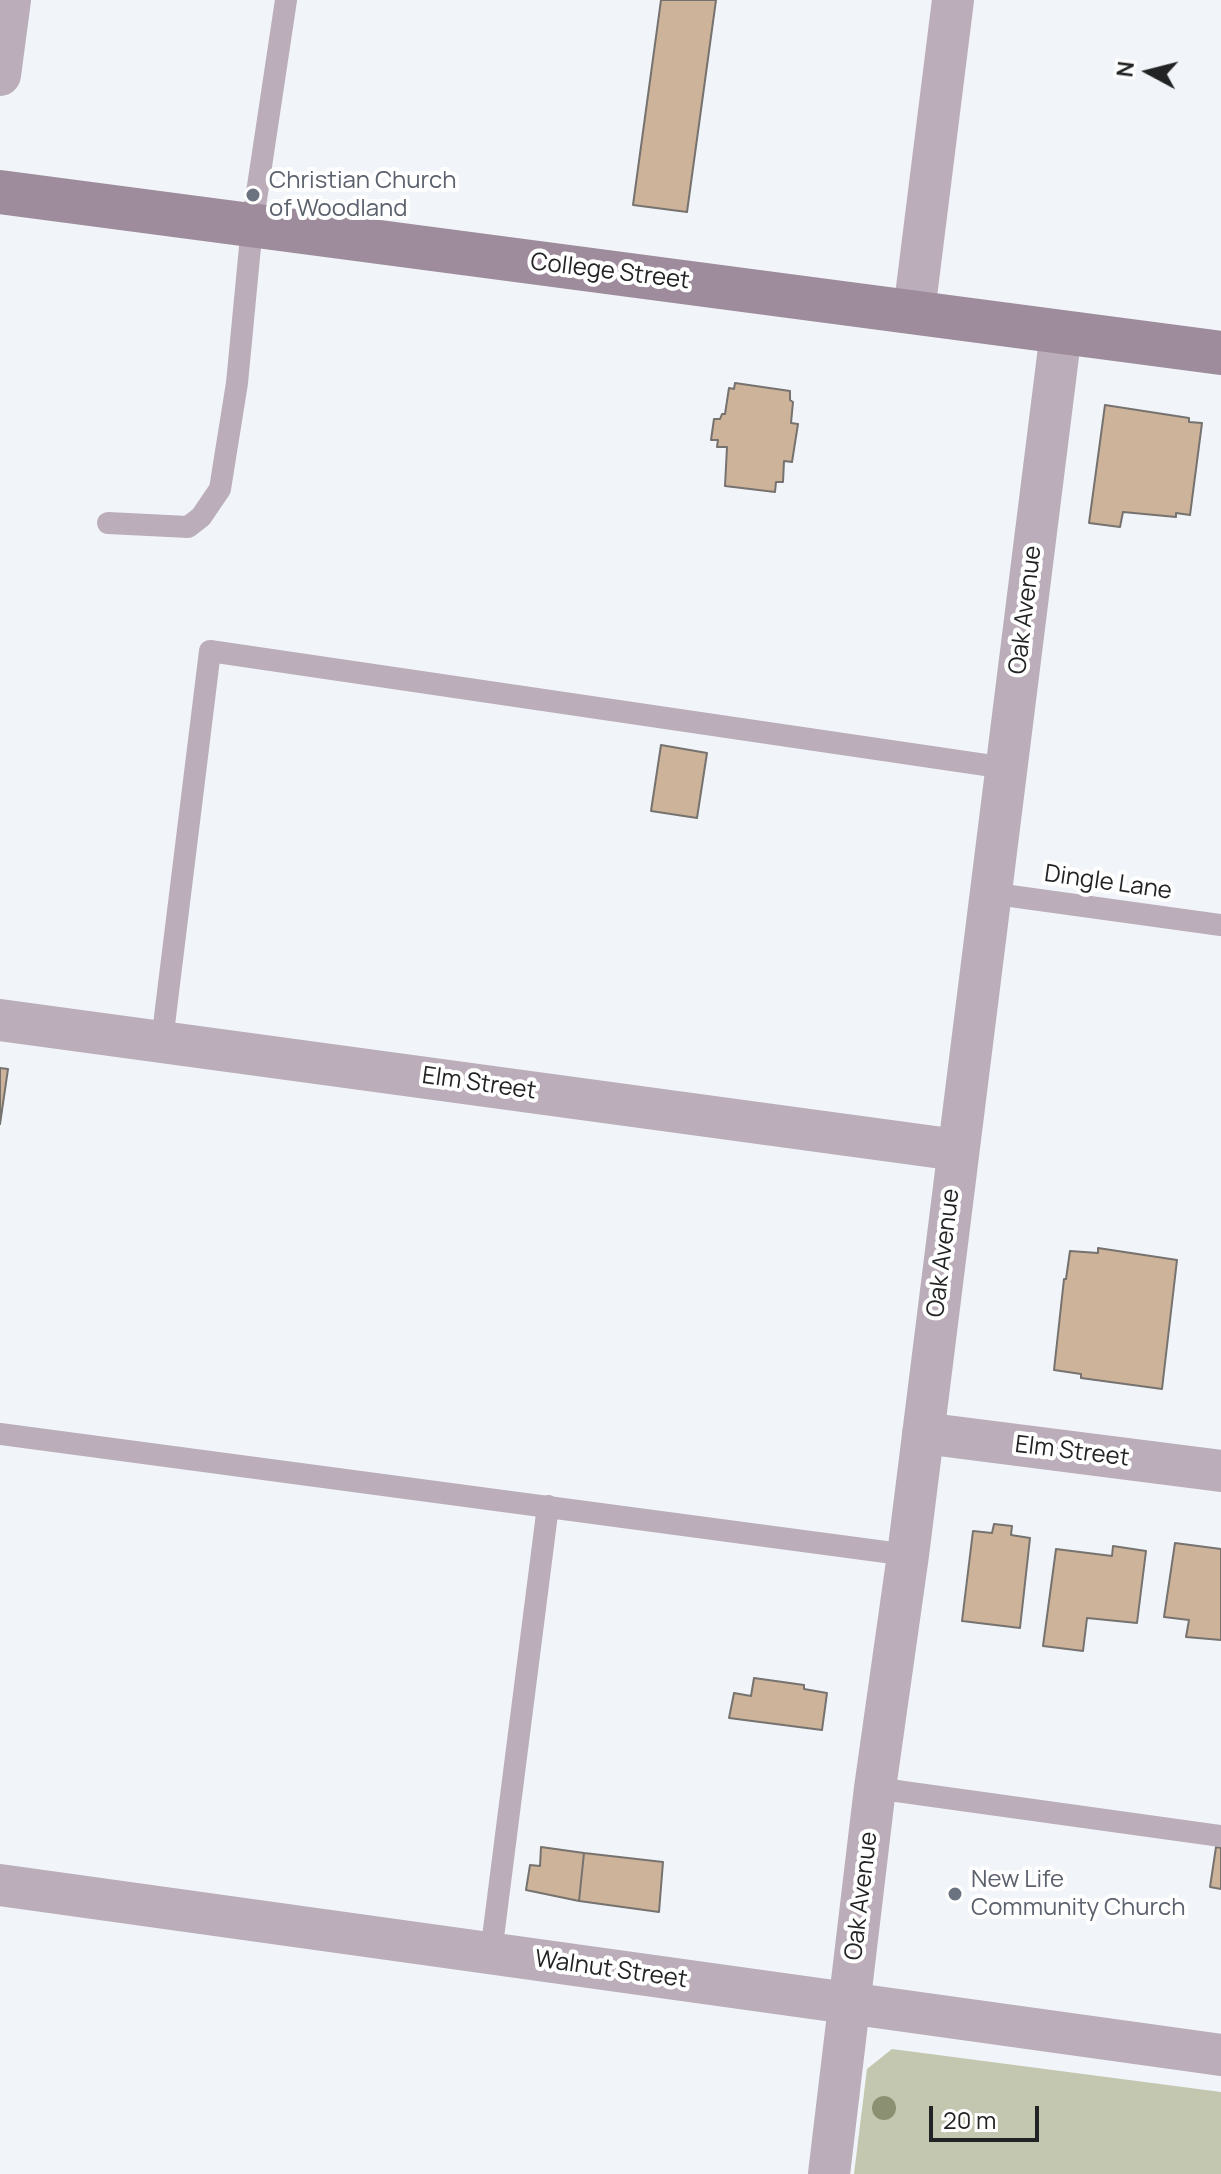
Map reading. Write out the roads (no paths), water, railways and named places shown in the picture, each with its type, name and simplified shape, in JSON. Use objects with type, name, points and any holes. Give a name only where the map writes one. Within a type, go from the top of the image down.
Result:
[{"type":"street","points":[[0,75],[10,0]]},
{"type":"street","points":[[914,312],[953,0]]},
{"type":"street","name":"College Street","points":[[0,192],[1221,353]]},
{"type":"street","name":"Oak Avenue","points":[[829,2174],[875,1788],[908,1555],[1061,332]]},
{"type":"street","name":"Elm Street","points":[[0,1020],[957,1150]]},
{"type":"street","name":"Elm Street","points":[[923,1433],[1221,1471]]},
{"type":"street","name":"Walnut Street","points":[[0,1885],[1221,2055]]},
{"type":"lane","points":[[108,523],[188,527],[201,517],[220,489],[237,383],[252,226],[286,0]]},
{"type":"lane","points":[[162,1041],[210,651],[1006,768]]},
{"type":"lane","name":"Dingle Lane","points":[[989,893],[1221,925]]},
{"type":"lane","points":[[0,1434],[908,1555]]},
{"type":"lane","points":[[491,1953],[548,1506]]},
{"type":"lane","points":[[875,1788],[1221,1836]]},
{"type":"place","name":"Christian Church of Woodland","points":[[253,195]]},
{"type":"place","name":"New Life Community Church","points":[[955,1894]]}]
